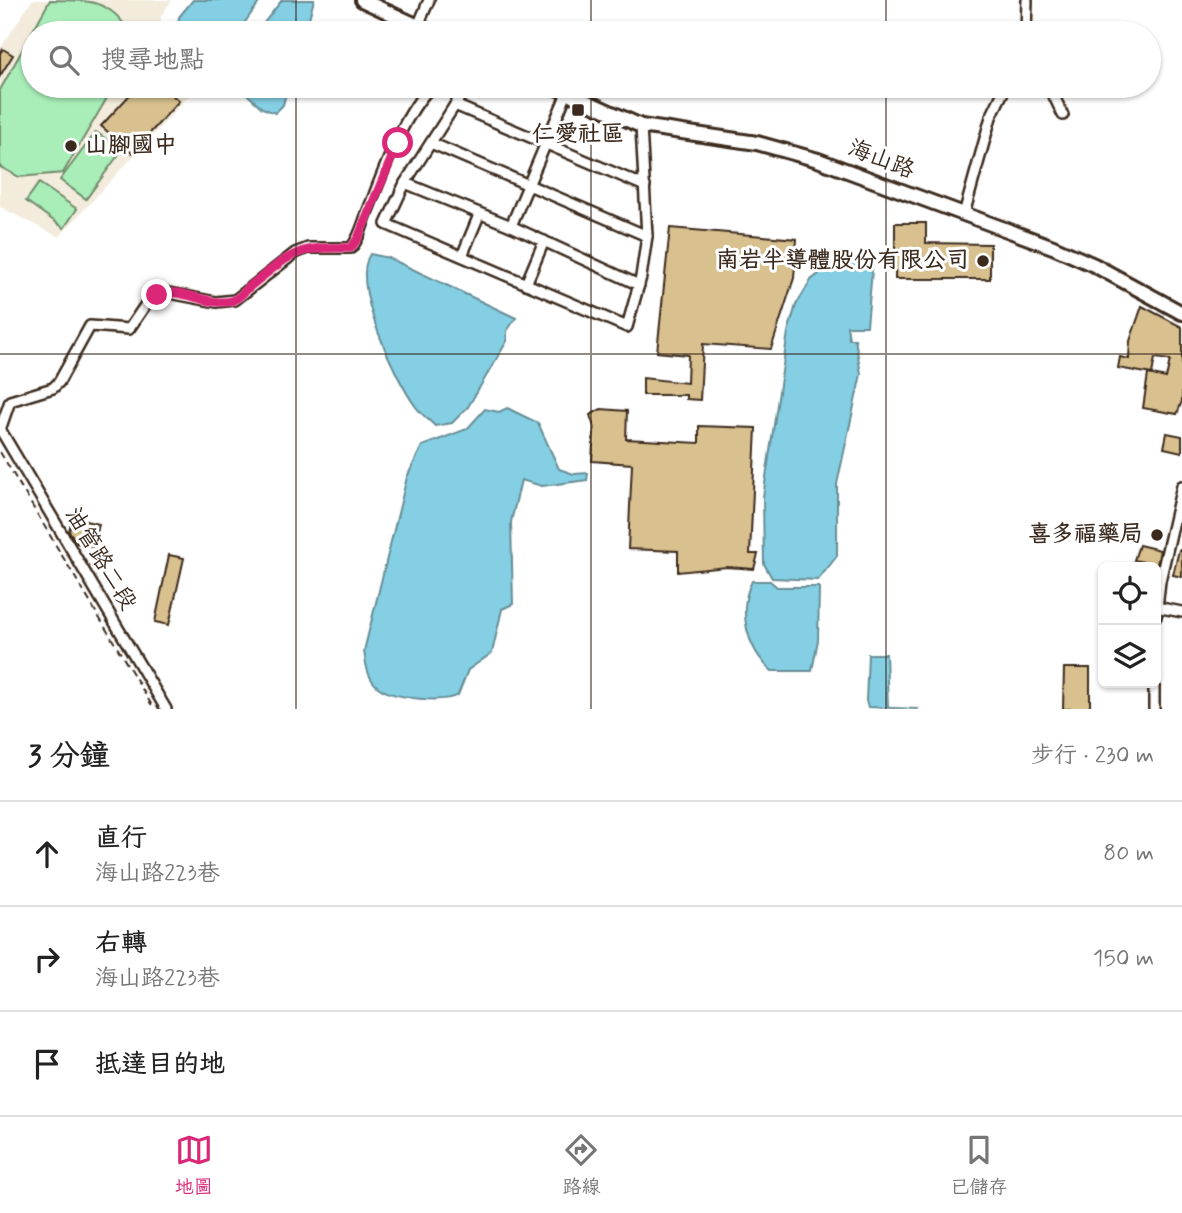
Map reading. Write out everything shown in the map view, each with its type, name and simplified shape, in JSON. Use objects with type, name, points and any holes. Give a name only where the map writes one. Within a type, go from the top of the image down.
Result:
[{"type":"main road","points":[[362,0],[407,21]]},
{"type":"main road","name":"海山路","points":[[578,98],[641,126],[757,143],[794,153],[964,214],[1094,265],[1182,313]]},
{"type":"street","points":[[420,21],[429,0]]},
{"type":"street","points":[[1026,21],[1027,0]]},
{"type":"street","points":[[0,430],[10,401],[47,392],[60,382],[90,326],[129,329],[146,304],[164,292],[216,302],[234,300],[295,253],[308,248],[351,248],[358,238],[411,114],[423,98]]},
{"type":"street","points":[[459,98],[405,183],[386,223],[626,327],[639,285],[648,236],[641,126]]},
{"type":"street","points":[[511,226],[565,98]]},
{"type":"street","points":[[964,214],[991,117],[1000,98]]},
{"type":"street","points":[[1055,98],[1063,114]]},
{"type":"street","points":[[455,105],[645,186]]},
{"type":"street","points":[[431,144],[648,236]]},
{"type":"street","points":[[405,183],[511,226],[639,285]]},
{"type":"street","points":[[462,256],[479,215]]},
{"type":"street","points":[[526,284],[544,241]]},
{"type":"street","name":"油管路二段","points":[[0,430],[166,709]]},
{"type":"street","points":[[1161,584],[1182,486]]},
{"type":"street","points":[[1161,608],[1182,612]]},
{"type":"street","points":[[1154,688],[1154,709]]},
{"type":"path","points":[[0,452],[154,709]]},
{"type":"shaded area","name":"山腳國中","points":[[32,0],[172,0],[161,16],[161,21],[21,21],[21,98],[187,98],[59,237],[0,207],[0,49]]},
{"type":"green space","points":[[50,0],[98,4],[122,21],[38,21]]},
{"type":"green space","points":[[21,52],[21,98],[107,98],[63,173],[19,177],[0,167],[0,90]]},
{"type":"green space","points":[[96,132],[122,150],[86,199],[60,180]]},
{"type":"green space","points":[[39,183],[77,209],[64,228],[26,201]]},
{"type":"water","points":[[193,0],[261,0],[246,21],[179,21]]},
{"type":"water","points":[[282,0],[314,0],[308,21],[265,21]]},
{"type":"water","points":[[251,98],[285,98],[283,105],[275,113],[262,108]]},
{"type":"water","points":[[370,254],[389,258],[516,318],[507,331],[507,341],[468,407],[452,423],[435,426],[423,415],[407,394],[387,355],[370,308],[366,287],[365,268]]},
{"type":"water","points":[[873,260],[867,326],[847,326],[849,339],[855,339],[861,374],[837,484],[837,556],[818,580],[772,578],[764,564],[763,497],[788,332],[796,305],[811,280],[836,261]]},
{"type":"water","points":[[507,408],[538,423],[559,469],[574,474],[588,473],[587,480],[542,486],[521,480],[511,522],[513,604],[502,609],[492,653],[468,670],[458,695],[429,699],[405,697],[385,691],[371,679],[364,651],[407,477],[422,446],[467,429],[485,409],[499,412]]},
{"type":"water","points":[[752,581],[770,581],[777,587],[819,587],[818,640],[812,671],[772,671],[756,652],[745,617],[745,605]]},
{"type":"water","points":[[868,654],[886,654],[888,708],[868,707]]},
{"type":"building","points":[[3,49],[13,55],[0,76],[0,53]]},
{"type":"building","points":[[127,98],[176,98],[179,101],[132,153],[101,126]]},
{"type":"building","points":[[895,223],[926,223],[926,243],[990,244],[990,279],[895,279]]},
{"type":"building","points":[[670,228],[797,239],[794,278],[771,349],[703,344],[700,400],[686,399],[686,395],[643,395],[643,378],[687,383],[688,355],[657,352]]},
{"type":"building","points":[[1142,306],[1182,327],[1182,401],[1177,414],[1143,408],[1148,374],[1166,378],[1170,360],[1155,358],[1152,374],[1118,368],[1120,357],[1129,359],[1130,341]]},
{"type":"building","points":[[601,409],[627,411],[626,439],[699,443],[699,426],[756,428],[750,554],[758,554],[754,569],[727,567],[678,572],[678,551],[628,549],[632,464],[592,461],[594,427],[590,415]]},
{"type":"building","points":[[1167,433],[1182,436],[1182,452],[1164,448]]},
{"type":"building","points":[[72,518],[99,524],[94,547],[77,543],[69,531]]},
{"type":"building","points":[[1139,545],[1160,550],[1158,562],[1134,560]]},
{"type":"building","points":[[1179,550],[1182,550],[1182,577],[1173,575]]},
{"type":"building","points":[[169,555],[184,558],[169,625],[155,622]]},
{"type":"building","points":[[1064,668],[1090,668],[1090,709],[1063,709]]},
{"type":"place","name":"仁愛社區","points":[[578,110]]},
{"type":"place","name":"山腳國中","points":[[71,146]]},
{"type":"place","name":"南岩半導體股份有限公司","points":[[983,261]]},
{"type":"place","name":"喜多福藥局","points":[[1157,535]]},
{"type":"route","points":[[157,295],[171,292],[216,302],[234,300],[295,253],[308,248],[351,248],[358,238],[398,143]]}]
